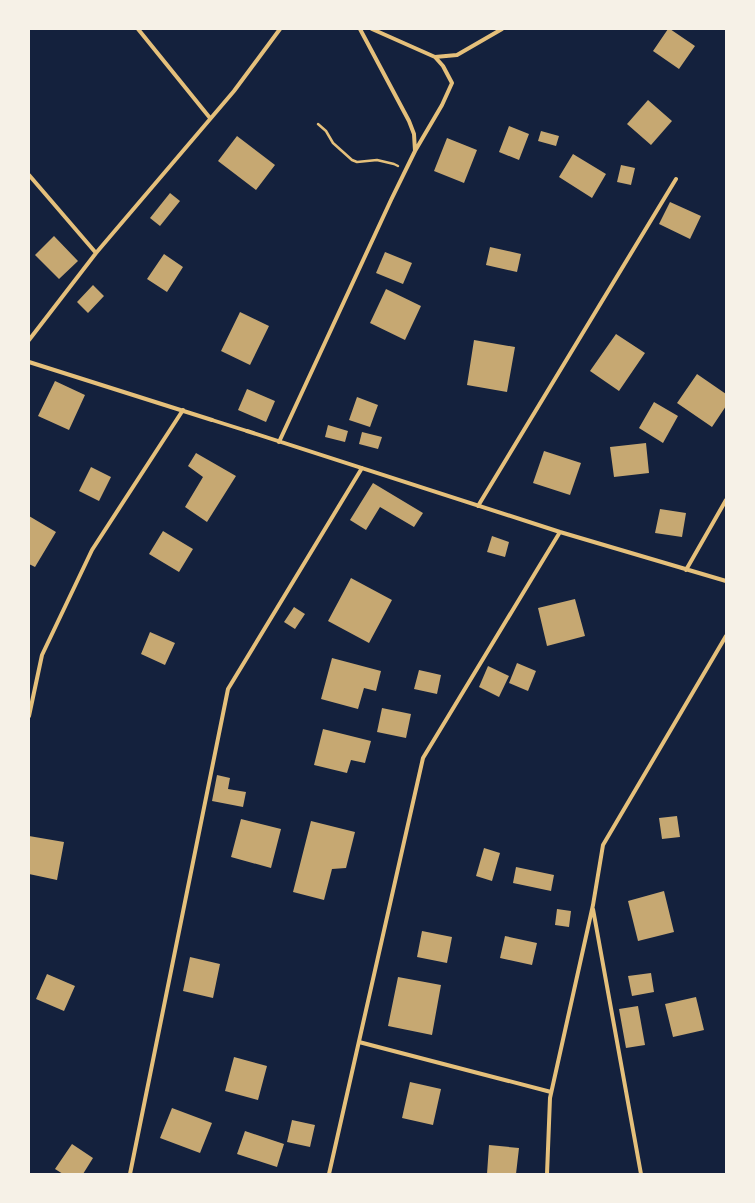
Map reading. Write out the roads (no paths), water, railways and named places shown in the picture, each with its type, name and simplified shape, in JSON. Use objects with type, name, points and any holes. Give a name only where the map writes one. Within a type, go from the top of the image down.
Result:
[{"type":"street","points":[[138,29],[210,118]]},
{"type":"street","points":[[29,340],[96,253],[234,91],[280,29]]},
{"type":"street","points":[[360,29],[409,121],[414,134],[415,151]]},
{"type":"street","points":[[279,442],[405,170],[442,105],[452,83],[443,66],[435,57],[372,29]]},
{"type":"street","points":[[435,57],[457,55],[502,29]]},
{"type":"street","points":[[29,175],[96,253]]},
{"type":"street","points":[[478,506],[676,179]]},
{"type":"street","points":[[29,362],[183,410],[247,432],[560,532],[726,581]]},
{"type":"street","points":[[29,716],[42,655],[92,550],[183,410]]},
{"type":"street","points":[[130,1174],[228,689],[362,468]]},
{"type":"street","points":[[686,570],[726,500]]},
{"type":"street","points":[[329,1174],[423,758],[560,532]]},
{"type":"street","points":[[547,1174],[551,1092],[592,905],[603,845],[726,636]]},
{"type":"street","points":[[592,905],[641,1174]]},
{"type":"street","points":[[359,1042],[551,1092]]}]
